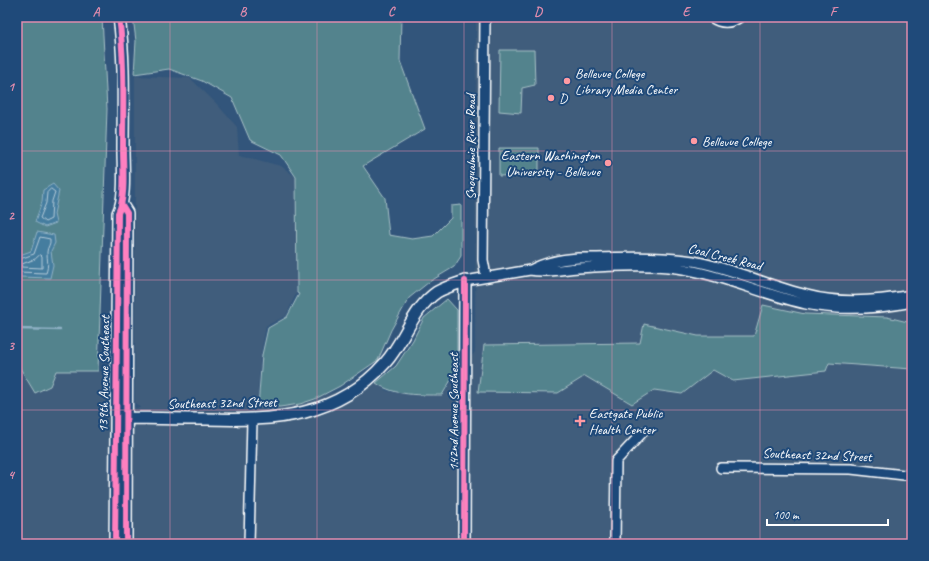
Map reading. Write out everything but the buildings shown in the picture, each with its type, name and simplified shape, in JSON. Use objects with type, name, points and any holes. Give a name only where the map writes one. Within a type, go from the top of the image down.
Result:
[{"type":"street","name":"139th Avenue Southeast","points":[[115,544],[127,213],[122,206],[124,67],[119,17]]},
{"type":"street","name":"Snoqualmie River Road","points":[[485,17],[483,260],[486,276]]},
{"type":"street","points":[[711,17],[723,23],[740,17]]},
{"type":"street","name":"Coal Creek Road","points":[[465,281],[486,276],[530,270],[538,266],[578,258],[664,259],[701,263],[808,296],[855,300],[912,296]]},
{"type":"street","name":"Coal Creek Road","points":[[530,270],[539,272],[579,268],[660,266],[708,274],[806,304],[831,307],[874,308],[912,302]]},
{"type":"street","name":"Southeast 32nd Street","points":[[120,418],[252,420],[303,413],[335,402],[361,386],[386,363],[413,319],[429,298],[445,288],[465,281]]},
{"type":"street","name":"142nd Avenue Southeast","points":[[464,544],[465,281]]},
{"type":"street","name":"139th Avenue Southeast","points":[[120,418],[126,544]]},
{"type":"street","points":[[249,544],[252,420]]},
{"type":"street","points":[[615,544],[616,461],[643,432]]},
{"type":"street","name":"Southeast 32nd Street","points":[[721,468],[851,469],[904,475],[912,474]]},
{"type":"shaded area","points":[[476,17],[912,17],[912,544],[17,544],[17,363],[22,369],[56,371],[114,371],[112,407],[141,408],[135,403],[135,76],[190,78],[216,103],[237,127],[239,155],[281,166],[296,177],[296,294],[286,316],[266,326],[261,355],[257,409],[376,383],[387,391],[415,395],[442,395],[475,352]]},
{"type":"green space","points":[[17,17],[102,17],[107,109],[98,371],[56,371],[50,386],[35,393],[17,363]]},
{"type":"green space","points":[[133,17],[401,17],[400,61],[425,129],[363,166],[385,198],[389,235],[412,239],[433,236],[451,218],[451,206],[461,205],[461,256],[454,267],[429,282],[409,298],[391,330],[378,360],[340,386],[315,399],[300,404],[280,407],[258,407],[262,355],[268,328],[287,317],[299,294],[297,293],[296,177],[281,155],[250,140],[232,98],[202,81],[169,69],[134,74],[136,41]]},
{"type":"green space","points":[[500,50],[534,50],[535,85],[522,88],[521,113],[499,111]]},
{"type":"green space","points":[[499,148],[539,148],[539,174],[499,176]]},
{"type":"green space","points":[[447,299],[457,310],[457,370],[442,395],[416,395],[399,393],[376,383],[396,366],[413,340],[424,318]]},
{"type":"green space","points":[[763,305],[805,314],[887,317],[912,323],[912,369],[829,363],[826,371],[733,381],[713,370],[682,394],[654,390],[632,404],[585,376],[558,393],[478,392],[484,345],[640,343],[644,324],[698,336],[754,336]]},
{"type":"water","points":[[53,184],[59,191],[54,214],[56,223],[45,227],[35,222],[42,202],[43,190]]},
{"type":"water","points":[[37,232],[54,235],[55,243],[51,251],[53,265],[50,278],[20,277],[17,275],[17,256],[31,251]]},
{"type":"waterway","points":[[17,329],[60,330]]},
{"type":"cycle path","points":[[115,544],[118,213],[121,207],[124,183],[123,67],[119,17]]},
{"type":"cycle path","points":[[122,205],[127,213],[126,544]]},
{"type":"cycle path","points":[[464,544],[465,281]]},
{"type":"place","name":"Bellevue College Library Media Center","points":[[567,81]]},
{"type":"place","name":"D","points":[[551,98]]},
{"type":"place","name":"Bellevue College","points":[[694,141]]},
{"type":"place","name":"Eastern Washington University - Bellevue","points":[[608,163]]},
{"type":"place","name":"Eastgate Public Health Center","points":[[580,421]]}]
